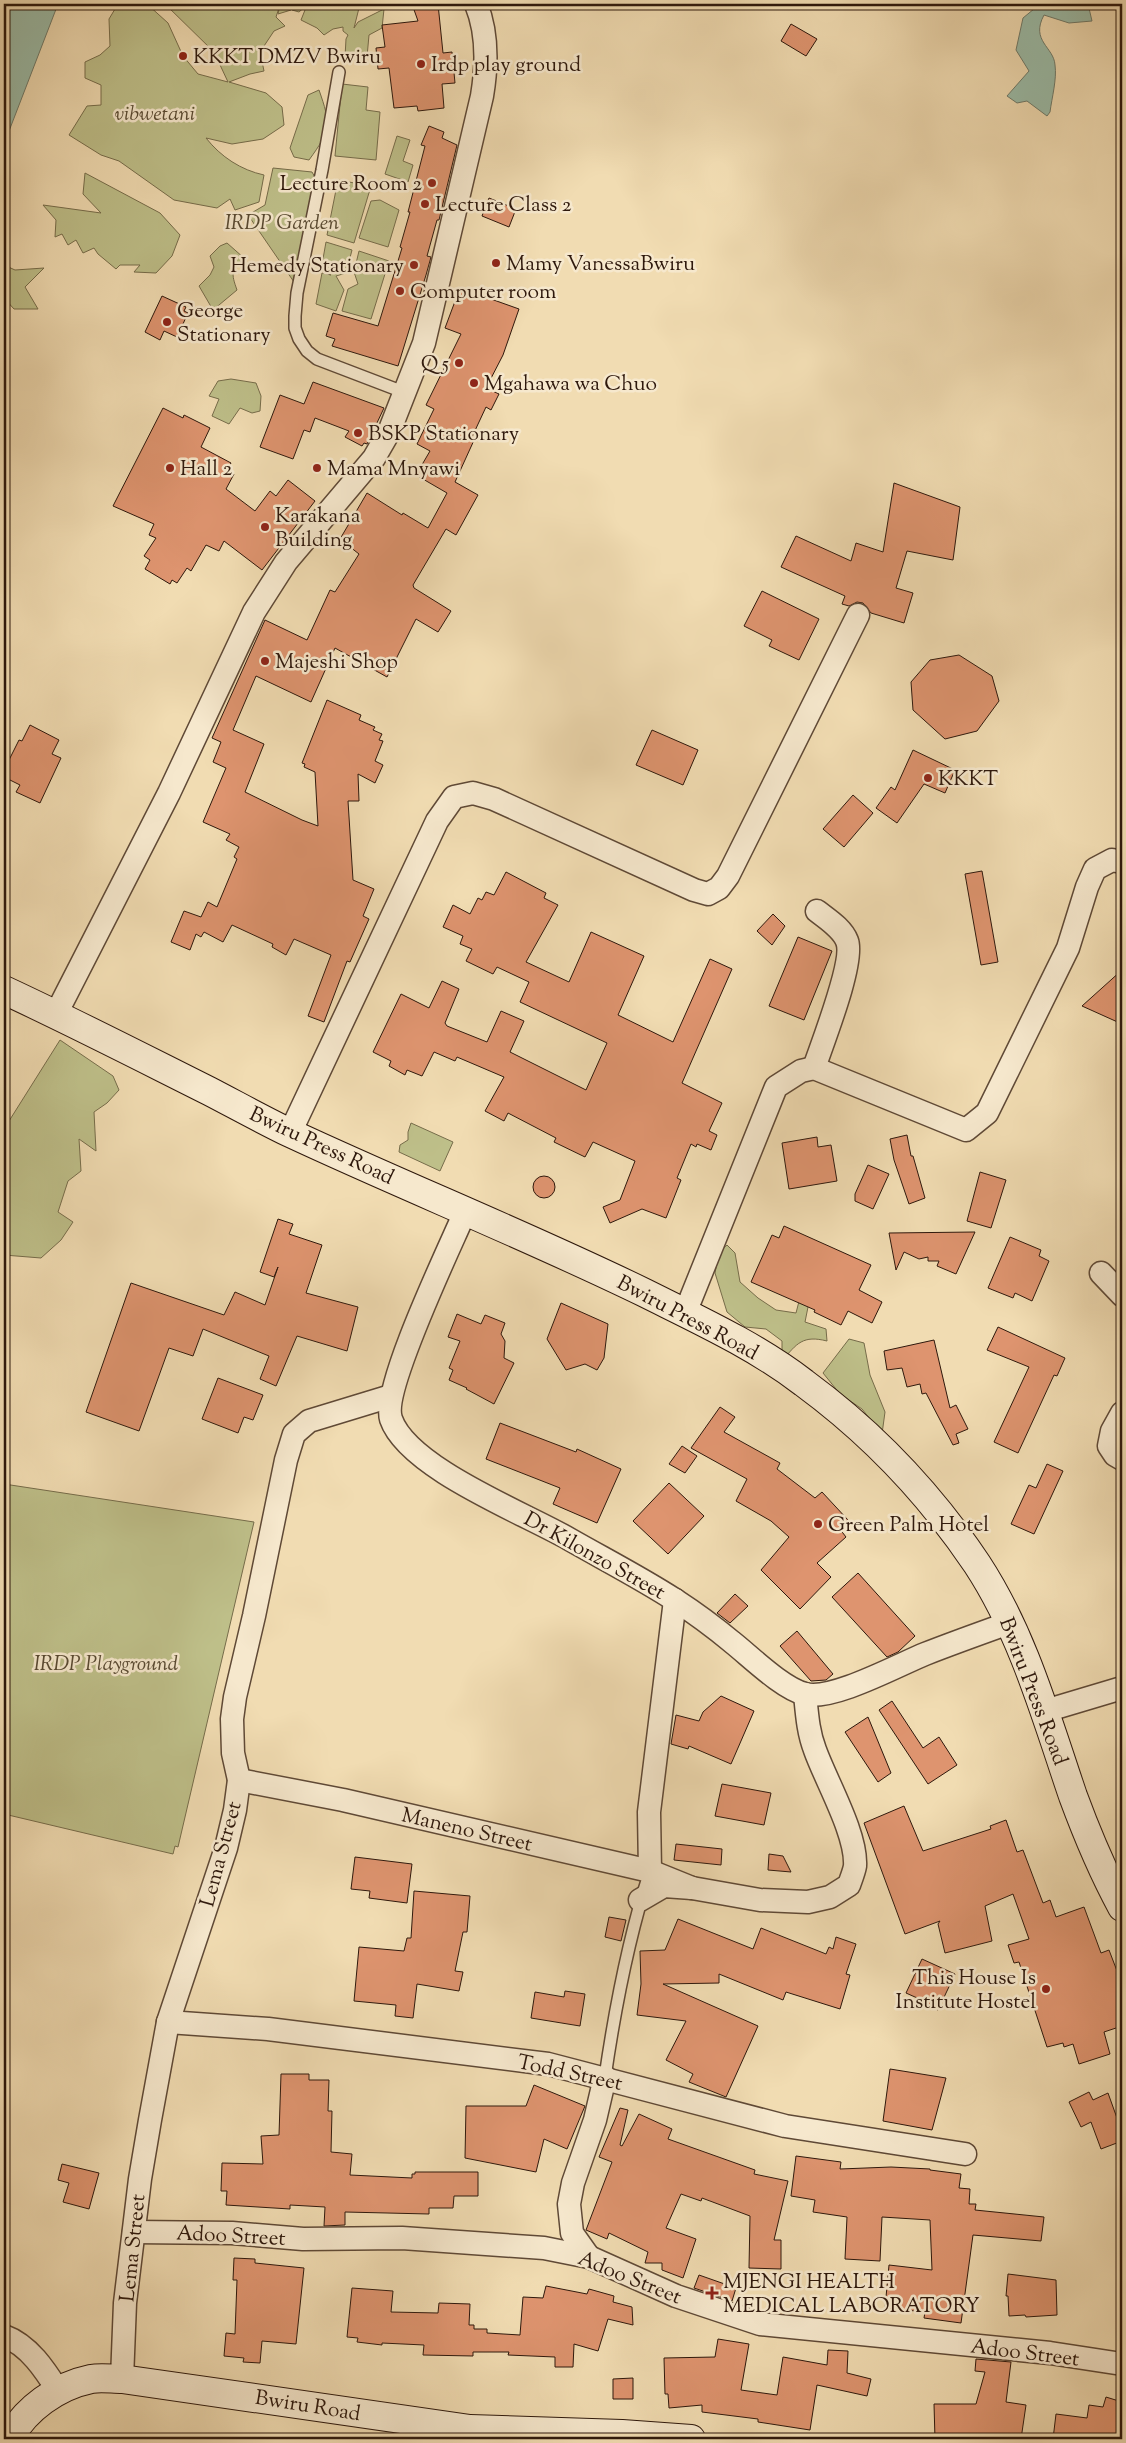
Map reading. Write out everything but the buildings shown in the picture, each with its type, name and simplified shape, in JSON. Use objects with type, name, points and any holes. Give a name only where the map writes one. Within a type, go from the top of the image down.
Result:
[{"type":"street","points":[[56,1014],[169,793],[254,612],[286,562],[374,458],[389,432],[406,393],[424,343],[482,96],[487,68],[484,39],[476,4]]},
{"type":"street","points":[[290,1133],[437,821],[454,797],[473,793],[494,799],[694,890],[708,894],[720,888],[728,876],[858,615]]},
{"type":"street","points":[[685,1313],[776,1086],[801,1071],[814,1068],[966,1130],[987,1113],[1000,1087],[1068,948],[1087,886],[1095,869],[1112,860],[1122,862]]},
{"type":"street","points":[[814,1068],[840,988],[849,952],[847,940],[840,930],[817,911]]},
{"type":"street","name":"Bwiru Press Road","points":[[4,990],[56,1014],[290,1133],[602,1272],[748,1347],[802,1380],[877,1443],[930,1500],[979,1567],[1009,1622],[1045,1711],[1075,1800],[1106,1877],[1122,1907]]},
{"type":"street","name":"Dr Kilonzo Street","points":[[465,1212],[400,1367],[391,1396],[390,1418],[402,1437],[418,1455],[448,1475],[565,1536],[675,1600],[731,1641],[769,1673],[805,1694]]},
{"type":"street","points":[[1101,1273],[1122,1294]]},
{"type":"street","name":"Lema Street","points":[[122,2379],[125,2303],[142,2169],[168,2022],[226,1848],[235,1810],[239,1780],[233,1754],[232,1719],[234,1697],[254,1616],[286,1460],[294,1434],[309,1421],[391,1396]]},
{"type":"street","points":[[1122,1413],[1112,1431],[1109,1446],[1115,1455],[1122,1460]]},
{"type":"street","points":[[650,1871],[649,1812],[675,1600]]},
{"type":"street","points":[[640,1900],[664,1886],[692,1888],[760,1900],[808,1902],[830,1897],[850,1885],[855,1866],[851,1843],[842,1813],[815,1751],[808,1727],[805,1694],[820,1694],[859,1683],[909,1661],[1009,1622]]},
{"type":"street","points":[[1045,1711],[1122,1688]]},
{"type":"street","name":"Maneno Street","points":[[239,1780],[343,1800],[650,1871],[692,1888]]},
{"type":"street","name":"Todd Street","points":[[168,2022],[268,2030],[548,2064],[785,2126],[965,2154]]},
{"type":"street","points":[[589,2257],[572,2233],[569,2204],[573,2183],[595,2120],[605,2078]]},
{"type":"street","name":"Adoo Street","points":[[134,2232],[232,2233],[303,2239],[402,2238],[544,2248],[589,2257],[676,2296],[760,2324],[1050,2353],[1122,2364]]},
{"type":"street","points":[[4,2336],[23,2347],[42,2366],[59,2392]]},
{"type":"street","name":"Bwiru Road","points":[[9,2439],[18,2423],[37,2405],[59,2392],[92,2379],[122,2379],[470,2429],[622,2434],[691,2439]]},
{"type":"lane","points":[[339,72],[315,209],[297,293],[295,328],[307,351],[317,359],[406,393]]},
{"type":"lane","points":[[605,2078],[614,2012],[640,1900],[650,1871]]},
{"type":"green space","name":"vibwetani","points":[[118,4],[147,4],[168,23],[183,56],[198,74],[228,82],[214,52],[165,4],[292,4],[291,10],[278,14],[280,5],[276,17],[285,26],[274,31],[260,52],[264,71],[229,82],[266,93],[282,107],[284,125],[263,139],[232,144],[206,138],[232,162],[247,170],[264,175],[259,202],[235,210],[230,199],[217,208],[174,200],[119,161],[101,155],[69,135],[87,106],[101,105],[101,85],[85,78],[85,62],[100,55],[110,46],[109,19]]},
{"type":"green space","points":[[294,4],[360,4],[354,28],[358,22],[384,9],[382,28],[369,35],[367,57],[345,57],[348,35],[343,31],[343,27],[333,29],[324,35],[317,28],[301,20],[307,5],[299,12],[292,10]]},
{"type":"green space","points":[[342,84],[368,87],[366,110],[380,112],[376,160],[335,156]]},
{"type":"green space","points":[[319,90],[326,111],[327,126],[325,134],[309,160],[294,157],[290,148],[308,95]]},
{"type":"green space","points":[[397,136],[410,140],[403,161],[413,165],[408,182],[385,174]]},
{"type":"green space","name":"IRDP Garden","points":[[273,168],[312,172],[316,179],[294,282],[248,215],[265,205]]},
{"type":"green space","points":[[85,173],[160,213],[180,235],[172,256],[156,273],[134,272],[140,265],[120,265],[116,269],[98,254],[94,248],[83,253],[76,240],[68,245],[62,234],[55,237],[56,220],[43,205],[101,213],[83,194]]},
{"type":"green space","points":[[338,180],[371,186],[354,243],[327,235]]},
{"type":"green space","points":[[380,200],[399,210],[388,247],[359,238],[371,201]]},
{"type":"green space","points":[[326,242],[352,250],[346,273],[336,276],[344,290],[336,311],[316,304],[322,273],[331,275],[321,270]]},
{"type":"green space","points":[[227,243],[244,258],[233,272],[237,290],[213,310],[199,286],[210,275],[214,267],[210,256],[220,246]]},
{"type":"green space","points":[[359,251],[389,261],[371,319],[342,311],[348,289],[358,284],[354,272]]},
{"type":"green space","points":[[4,265],[15,270],[44,268],[25,287],[38,309],[14,309],[4,298]]},
{"type":"green space","points":[[231,379],[256,383],[261,396],[260,411],[252,413],[240,408],[229,424],[212,416],[219,399],[209,396],[218,381]]},
{"type":"green space","points":[[60,1040],[113,1076],[119,1090],[107,1103],[94,1112],[96,1151],[79,1139],[81,1171],[68,1181],[58,1212],[73,1222],[61,1240],[41,1258],[4,1255],[4,1129]]},
{"type":"green space","points":[[411,1123],[453,1142],[440,1171],[399,1152],[400,1145],[408,1140]]},
{"type":"green space","points":[[727,1245],[735,1253],[740,1282],[758,1298],[776,1310],[796,1313],[805,1278],[809,1302],[805,1322],[826,1329],[827,1341],[812,1339],[801,1342],[782,1361],[782,1341],[766,1329],[745,1327],[727,1312],[715,1273],[719,1252]]},
{"type":"green space","points":[[849,1339],[864,1343],[870,1375],[885,1412],[882,1434],[862,1409],[840,1394],[823,1373]]},
{"type":"green space","name":"IRDP Playground","points":[[4,1484],[254,1522],[178,1847],[175,1846],[173,1854],[4,1814]]},
{"type":"shaded area","points":[[4,4],[58,4],[4,144]]},
{"type":"shaded area","points":[[1040,4],[1088,4],[1092,21],[1069,23],[1044,15],[1040,24],[1041,38],[1051,53],[1055,65],[1055,82],[1050,112],[1047,116],[1027,101],[1017,103],[1007,96],[1029,71],[1016,50],[1023,18]]},
{"type":"place","name":"KKKT DMZV Bwiru","points":[[183,56]]},
{"type":"place","name":"Irdp play ground","points":[[421,64]]},
{"type":"place","name":"Lecture Room 2","points":[[432,183]]},
{"type":"place","name":"Lecture Class 2","points":[[425,204]]},
{"type":"place","name":"Mamy VanessaBwiru","points":[[496,263]]},
{"type":"place","name":"Hemedy Stationary","points":[[414,265]]},
{"type":"place","name":"Computer room","points":[[400,291]]},
{"type":"place","name":"George Stationary","points":[[167,322]]},
{"type":"place","name":"Q5","points":[[459,363]]},
{"type":"place","name":"Mgahawa wa Chuo","points":[[474,383]]},
{"type":"place","name":"BSKP Stationary","points":[[358,433]]},
{"type":"place","name":"Hall 2","points":[[170,468]]},
{"type":"place","name":"Mama Mnyawi","points":[[317,468]]},
{"type":"place","name":"Karakana Building","points":[[265,527]]},
{"type":"place","name":"Majeshi Shop","points":[[265,661]]},
{"type":"place","name":"KKKT","points":[[928,778]]},
{"type":"place","name":"Green Palm Hotel","points":[[818,1524]]},
{"type":"place","name":"This House Is Institute Hostel","points":[[1046,1989]]},
{"type":"place","name":"MJENGI HEALTH MEDICAL LABORATORY","points":[[712,2293]]}]
